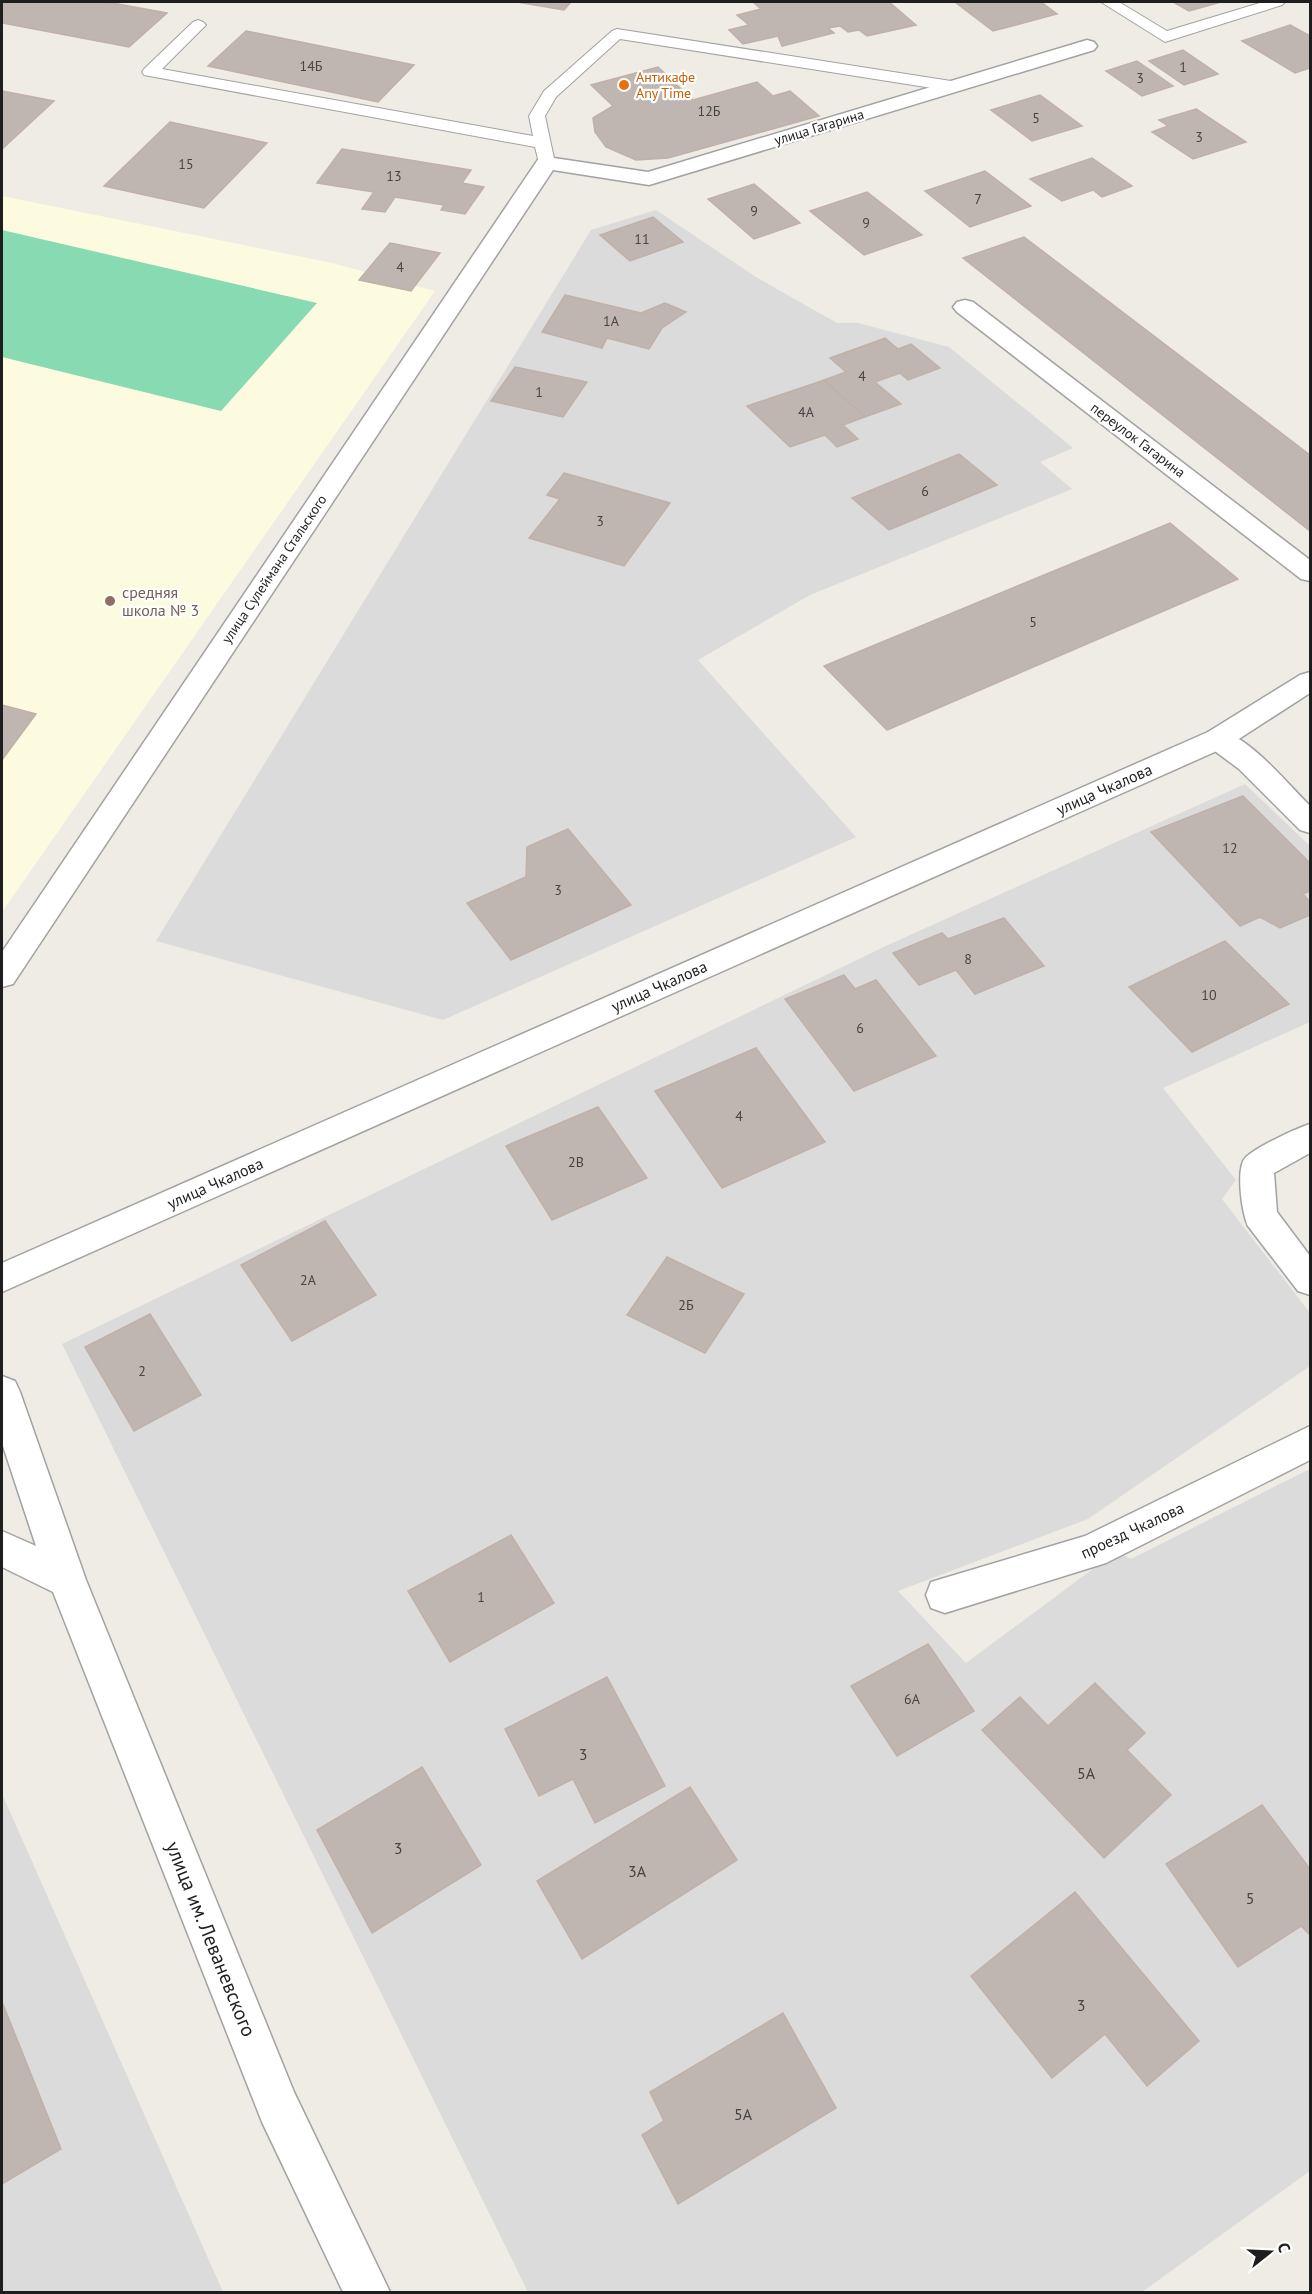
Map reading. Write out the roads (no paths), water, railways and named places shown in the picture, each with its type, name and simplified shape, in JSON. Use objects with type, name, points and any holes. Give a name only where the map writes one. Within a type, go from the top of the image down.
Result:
[{"type":"street","name":"улица Гагарина","points":[[545,153],[649,178],[1087,46]]},
{"type":"street","name":"улица Сулеймана Стальского","points":[[2,976],[545,153]]},
{"type":"street","name":"переулок Гагарина","points":[[964,307],[1311,573]]},
{"type":"street","name":"улица Чкалова","points":[[2,1278],[1218,739],[1311,681]]},
{"type":"street","points":[[1218,739],[1249,762],[1311,823]]},
{"type":"street","points":[[1311,1137],[1257,1167],[1260,1216],[1311,1281]]},
{"type":"street","name":"улица им. Леваневского","points":[[2,1392],[67,1580],[278,2106],[367,2292]]},
{"type":"street","name":"проезд Чкалова","points":[[945,1595],[1094,1551],[1311,1442]]},
{"type":"street","points":[[2,1548],[67,1580]]},
{"type":"lane","points":[[1110,2],[1165,37],[1277,2]]},
{"type":"lane","points":[[198,25],[150,72],[545,153],[537,116],[550,94],[616,34],[951,86]]},
{"type":"place","name":"Антикафе Any Time","points":[[624,85]]},
{"type":"place","name":"средняя школа № 3","points":[[110,601]]}]
